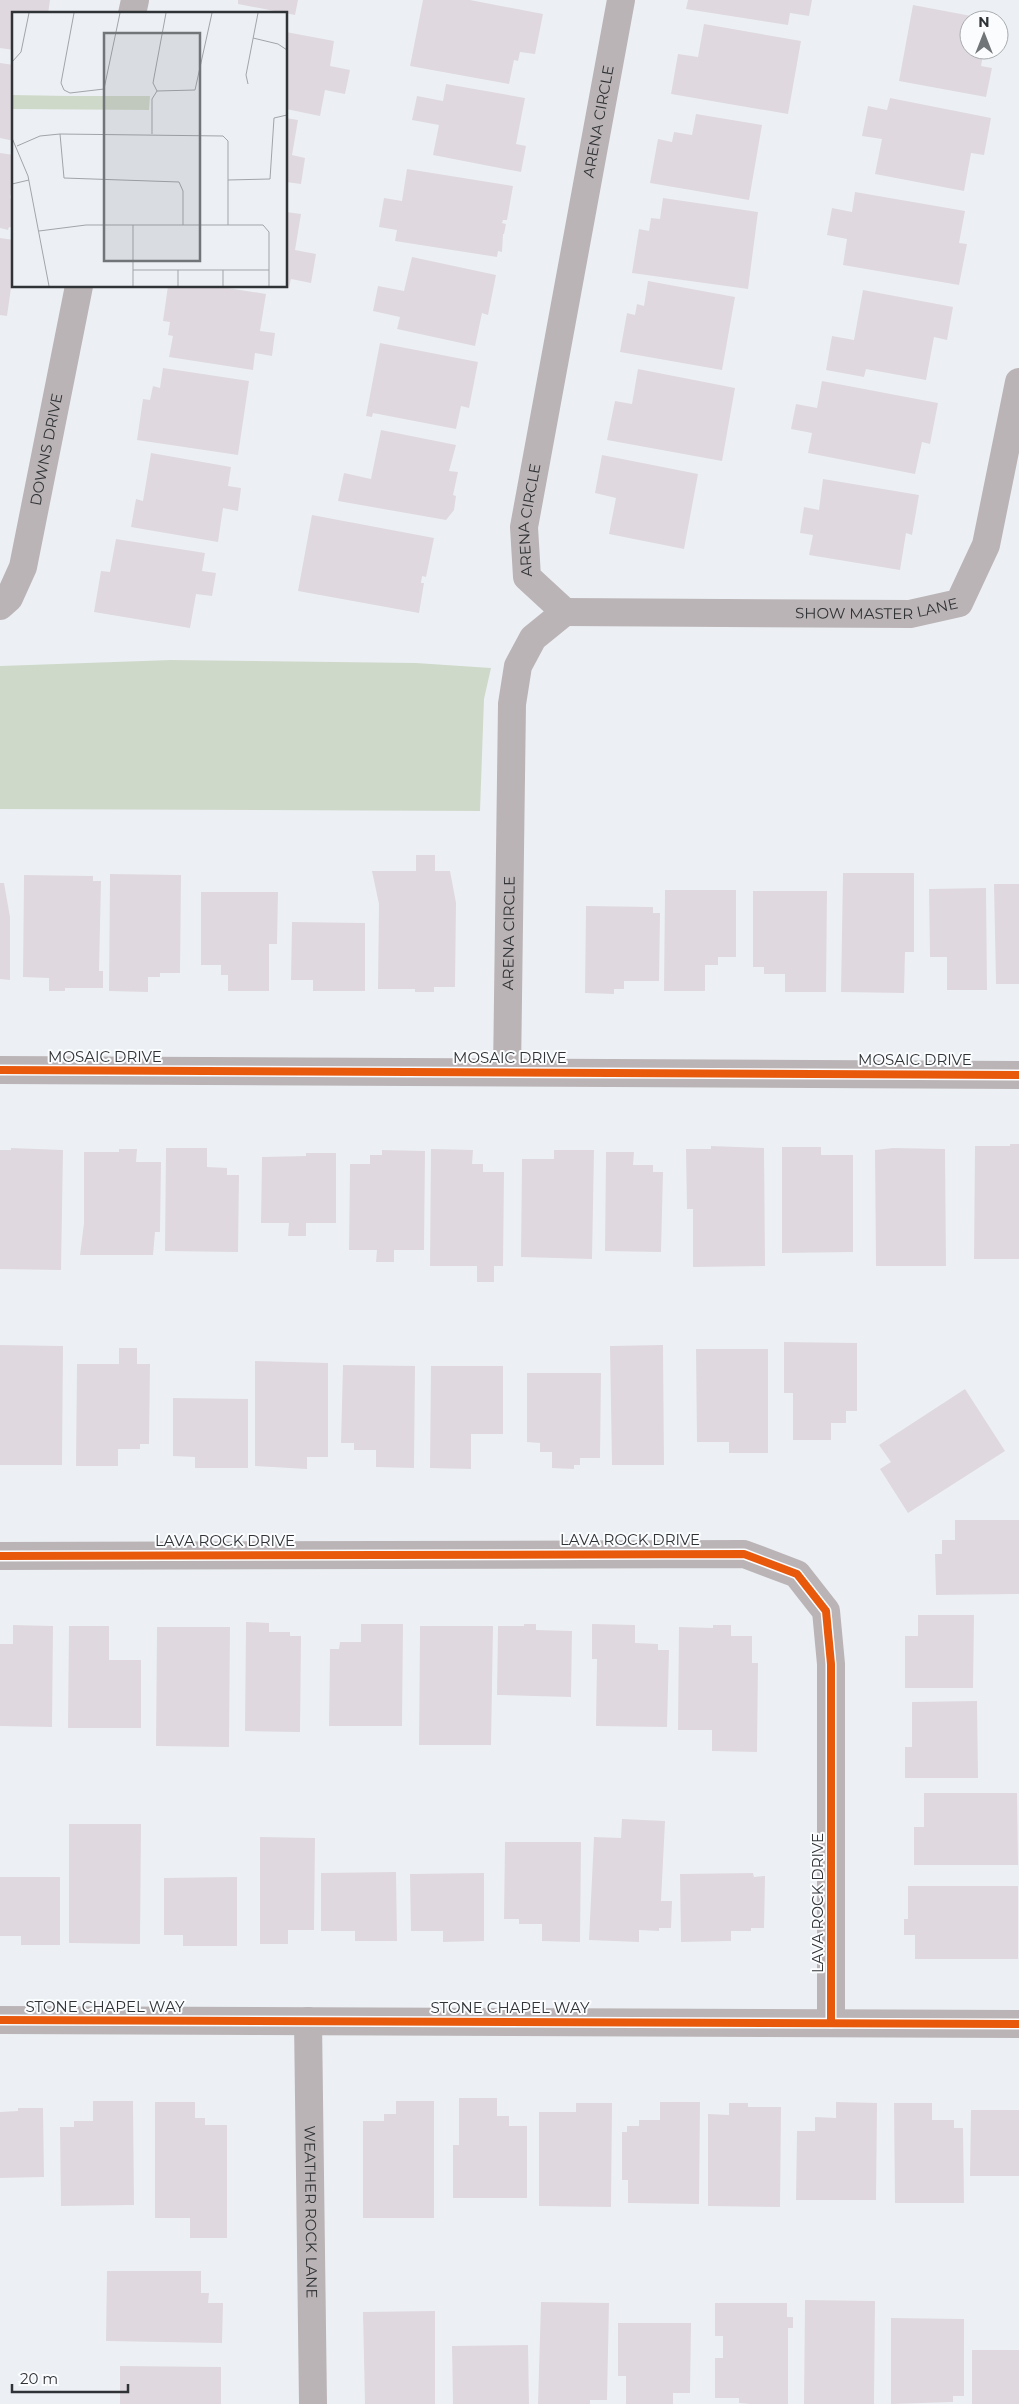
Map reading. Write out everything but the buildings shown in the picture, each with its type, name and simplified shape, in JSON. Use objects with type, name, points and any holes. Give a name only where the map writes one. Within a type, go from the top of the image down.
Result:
[{"type":"street","name":"ARENA CIRCLE","points":[[507,1072],[512,704],[518,666],[533,638],[565,612],[527,577],[524,528],[622,0]]},
{"type":"street","name":"DOWNS DRIVE","points":[[0,606],[9,598],[23,567],[79,288]]},
{"type":"street","name":"SHOW MASTER LANE","points":[[565,612],[910,614],[959,602],[986,545],[1019,382]]},
{"type":"street","name":"MOSAIC DRIVE","points":[[0,1070],[1019,1075]]},
{"type":"street","name":"LAVA ROCK DRIVE","points":[[0,1556],[744,1554],[797,1574],[826,1611],[832,1664],[832,2023]]},
{"type":"street","name":"STONE CHAPEL WAY","points":[[0,2020],[1019,2024]]},
{"type":"street","name":"WEATHER ROCK LANE","points":[[308,2021],[313,2404]]},
{"type":"green space","points":[[171,660],[416,663],[491,668],[484,699],[480,811],[0,809],[0,666]]},
{"type":"cycle path","points":[[0,1070],[1019,1075]]},
{"type":"cycle path","points":[[0,1556],[744,1554],[797,1574],[826,1611],[831,1664],[831,2023]]},
{"type":"cycle path","points":[[0,2020],[1019,2024]]}]
